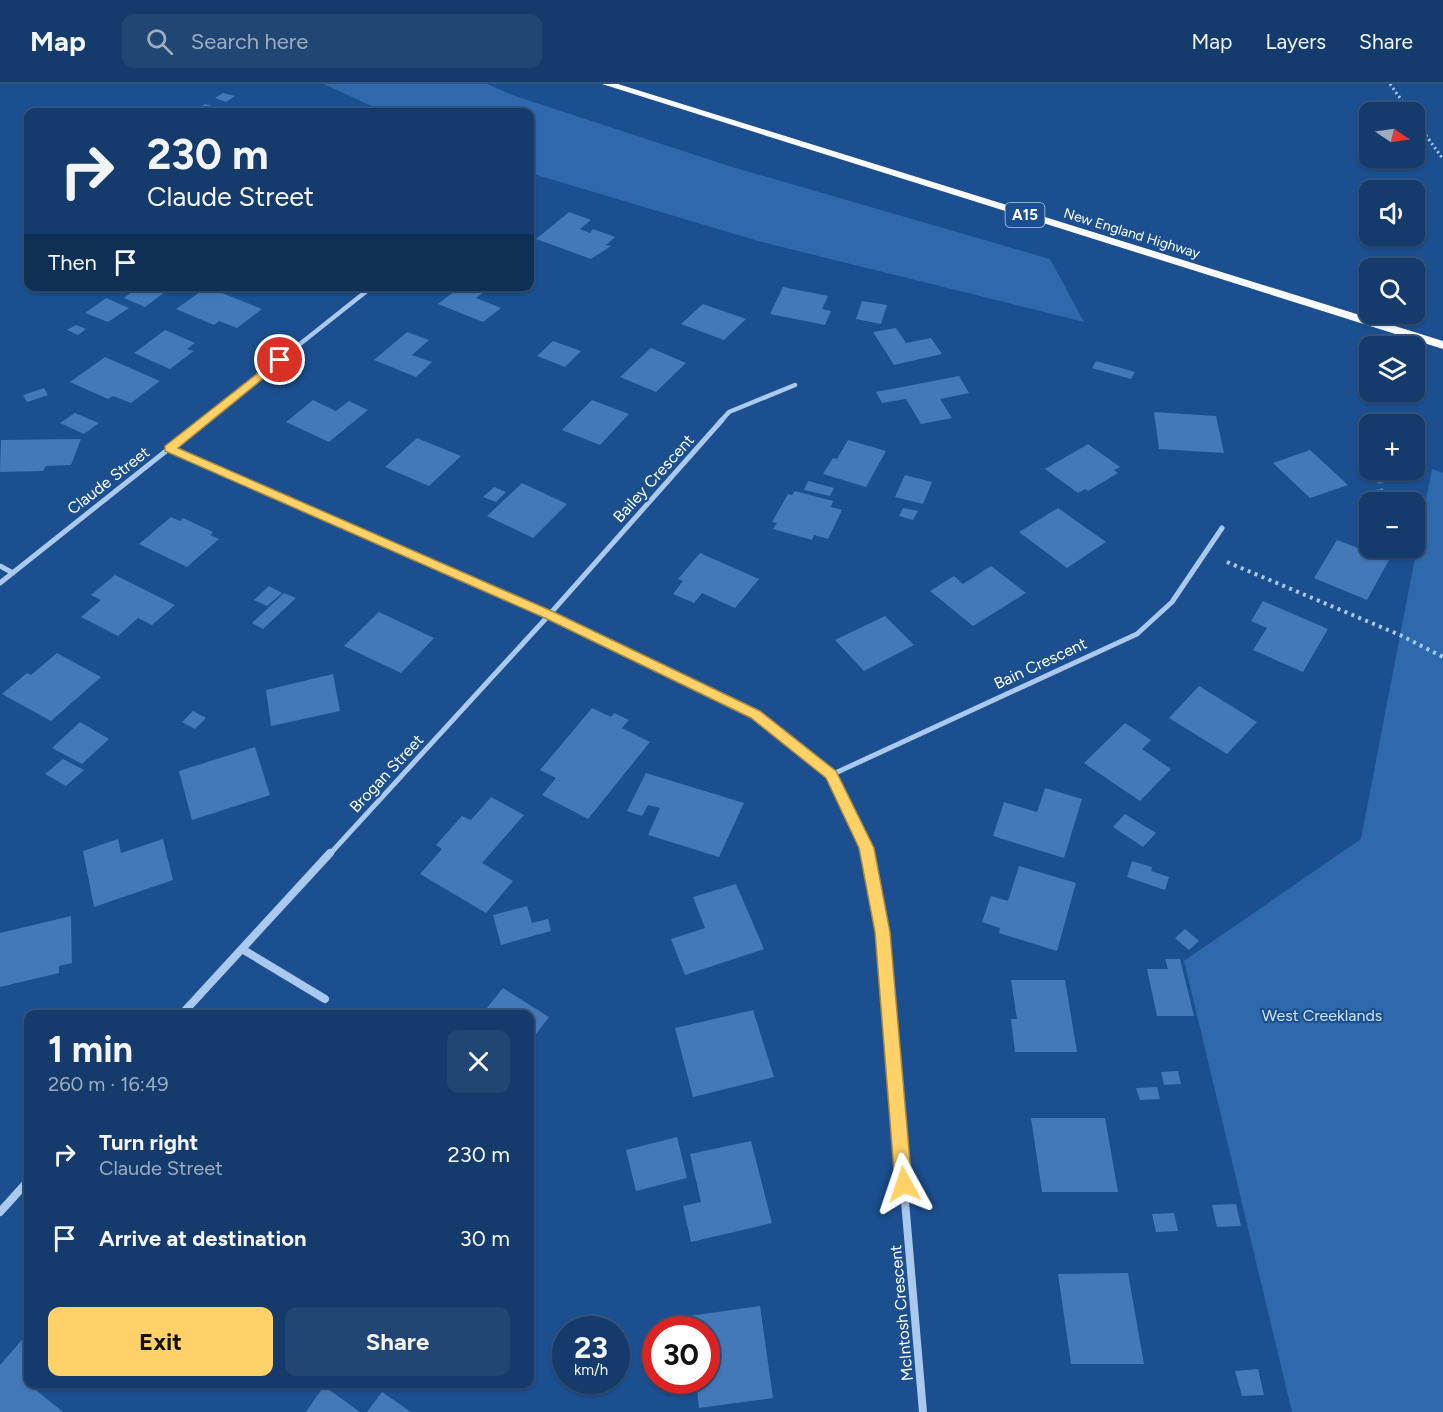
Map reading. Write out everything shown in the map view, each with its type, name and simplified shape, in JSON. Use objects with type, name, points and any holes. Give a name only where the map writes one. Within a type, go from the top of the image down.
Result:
[{"type":"highway","name":"New England Highway","points":[[607,84],[1443,345]]},
{"type":"street","name":"Claude Street","points":[[0,583],[367,291]]},
{"type":"street","name":"Bailey Crescent","points":[[549,615],[729,412],[795,385]]},
{"type":"street","name":"McIntosh Crescent","points":[[169,448],[549,615],[755,714],[831,775],[867,848],[882,932],[923,1412]]},
{"type":"street","name":"Bain Crescent","points":[[831,775],[1137,634],[1172,602],[1222,528]]},
{"type":"street","points":[[0,566],[13,573]]},
{"type":"street","name":"Brogan Street","points":[[186,1010],[549,615]]},
{"type":"street","points":[[242,949],[325,999]]},
{"type":"street","points":[[0,1212],[24,1185]]},
{"type":"path","points":[[1390,84],[1403,102]]},
{"type":"path","points":[[1425,134],[1443,159]]},
{"type":"path","points":[[1230,563],[1400,635],[1443,657]]},
{"type":"green space","points":[[324,84],[487,84],[515,96],[729,166],[1050,259],[1084,322],[758,241],[534,174],[534,108],[375,108]]},
{"type":"green space","name":"West Creeklands","points":[[1432,469],[1443,473],[1443,1412],[1292,1412],[1184,961],[1361,839],[1415,558],[1425,558],[1425,505]]},
{"type":"building","points":[[223,93],[235,96],[226,102],[215,98]]},
{"type":"building","points":[[205,104],[218,108],[198,108]]},
{"type":"building","points":[[569,212],[591,220],[580,229],[590,233],[593,229],[615,237],[606,245],[611,246],[591,259],[536,239]]},
{"type":"building","points":[[783,287],[828,296],[822,309],[831,311],[825,325],[770,314]]},
{"type":"building","points":[[133,291],[165,292],[145,307],[124,298]]},
{"type":"building","points":[[201,291],[217,291],[262,309],[237,328],[219,321],[214,325],[176,309]]},
{"type":"building","points":[[455,291],[485,291],[476,298],[501,308],[483,322],[438,304]]},
{"type":"building","points":[[106,298],[129,308],[108,322],[85,313]]},
{"type":"building","points":[[862,301],[887,305],[881,324],[856,319]]},
{"type":"building","points":[[703,304],[746,319],[724,340],[681,324]]},
{"type":"building","points":[[76,325],[86,329],[78,335],[67,330]]},
{"type":"building","points":[[896,328],[906,343],[931,338],[942,354],[894,365],[873,332]]},
{"type":"building","points":[[165,330],[195,343],[187,349],[194,351],[170,369],[134,353]]},
{"type":"building","points":[[407,332],[429,340],[412,355],[432,362],[416,377],[374,360]]},
{"type":"building","points":[[553,341],[581,351],[565,367],[537,356]]},
{"type":"building","points":[[651,348],[686,363],[656,392],[620,377]]},
{"type":"building","points":[[105,357],[160,381],[131,403],[113,396],[108,399],[70,382]]},
{"type":"building","points":[[1096,361],[1135,372],[1131,379],[1092,368]]},
{"type":"building","points":[[959,376],[969,393],[940,399],[952,418],[921,424],[906,399],[882,403],[876,392]]},
{"type":"building","points":[[44,388],[48,395],[27,402],[23,395]]},
{"type":"building","points":[[313,400],[336,411],[349,401],[368,410],[329,442],[286,422]]},
{"type":"building","points":[[592,400],[629,414],[600,445],[562,430]]},
{"type":"building","points":[[1154,412],[1216,416],[1224,453],[1159,449]]},
{"type":"building","points":[[75,413],[99,423],[84,434],[60,423]]},
{"type":"building","points":[[417,438],[461,456],[429,486],[385,467]]},
{"type":"building","points":[[81,439],[71,465],[46,466],[43,471],[0,472],[1,440]]},
{"type":"building","points":[[848,440],[886,451],[866,487],[823,474],[833,458],[837,459]]},
{"type":"building","points":[[1088,444],[1120,467],[1114,470],[1118,473],[1088,491],[1085,489],[1078,493],[1045,469]]},
{"type":"building","points":[[1310,450],[1348,485],[1310,498],[1273,463]]},
{"type":"building","points":[[905,475],[932,482],[923,504],[895,497]]},
{"type":"building","points":[[1375,480],[1390,480],[1379,484]]},
{"type":"building","points":[[808,481],[834,488],[830,496],[804,490]]},
{"type":"building","points":[[522,483],[567,504],[533,538],[487,516]]},
{"type":"building","points":[[494,487],[506,492],[496,502],[483,497]]},
{"type":"building","points":[[1382,488],[1386,492],[1373,492]]},
{"type":"building","points":[[795,491],[833,501],[831,507],[842,510],[828,539],[814,535],[812,540],[773,529],[777,523],[772,522],[788,494],[792,495]]},
{"type":"building","points":[[903,508],[918,511],[913,520],[899,516]]},
{"type":"building","points":[[1058,508],[1106,542],[1067,568],[1019,532]]},
{"type":"building","points":[[171,517],[180,521],[183,518],[213,532],[210,535],[219,539],[187,567],[139,544]]},
{"type":"building","points":[[1337,540],[1359,548],[1359,558],[1389,560],[1367,600],[1314,578]]},
{"type":"building","points":[[700,553],[759,579],[735,608],[702,593],[694,603],[673,594],[683,581],[678,579]]},
{"type":"building","points":[[991,566],[1026,593],[973,626],[930,591],[954,576],[963,584]]},
{"type":"building","points":[[115,575],[175,605],[152,625],[138,618],[118,636],[81,617],[101,600],[91,595]]},
{"type":"building","points":[[269,586],[282,593],[267,606],[254,600]]},
{"type":"building","points":[[284,593],[296,598],[263,629],[252,623]]},
{"type":"building","points":[[1263,601],[1328,629],[1303,672],[1253,650],[1267,628],[1251,621]]},
{"type":"building","points":[[379,612],[434,638],[401,673],[344,646]]},
{"type":"building","points":[[885,616],[914,645],[864,671],[835,640]]},
{"type":"building","points":[[57,653],[101,677],[51,721],[2,694],[27,673],[31,675]]},
{"type":"building","points":[[333,674],[340,711],[271,726],[266,690]]},
{"type":"building","points":[[1199,686],[1257,722],[1227,754],[1169,718]]},
{"type":"building","points":[[592,708],[611,717],[614,713],[629,720],[622,728],[650,742],[588,819],[542,795],[556,778],[540,770]]},
{"type":"building","points":[[193,711],[206,718],[195,729],[182,722]]},
{"type":"building","points":[[80,722],[109,739],[82,764],[52,748]]},
{"type":"building","points":[[1125,723],[1151,740],[1142,749],[1171,769],[1140,801],[1084,763]]},
{"type":"building","points":[[255,747],[270,795],[192,820],[179,771]]},
{"type":"building","points":[[63,759],[84,770],[66,786],[45,774]]},
{"type":"building","points":[[646,773],[744,803],[719,857],[648,835],[660,808],[648,805],[642,816],[627,811]]},
{"type":"building","points":[[1045,788],[1082,799],[1064,858],[993,836],[1004,802],[1037,812]]},
{"type":"building","points":[[491,797],[524,815],[482,863],[513,881],[486,913],[420,874],[442,849],[436,845],[462,816],[471,820]]},
{"type":"building","points":[[1125,814],[1156,833],[1143,847],[1113,827]]},
{"type":"building","points":[[118,839],[121,853],[163,839],[173,880],[94,907],[83,851]]},
{"type":"building","points":[[1132,861],[1152,867],[1151,871],[1169,877],[1165,890],[1127,877]]},
{"type":"building","points":[[1019,866],[1076,883],[1057,951],[999,933],[1000,928],[982,922],[991,896],[1008,901]]},
{"type":"building","points":[[736,884],[764,949],[685,975],[671,939],[705,928],[693,897]]},
{"type":"building","points":[[527,906],[532,923],[548,919],[551,931],[501,945],[493,915]]},
{"type":"building","points":[[71,916],[72,963],[59,966],[59,973],[0,987],[0,933]]},
{"type":"building","points":[[1185,929],[1199,941],[1189,950],[1175,938]]},
{"type":"building","points":[[1165,959],[1180,959],[1194,1016],[1157,1016],[1147,969],[1168,969]]},
{"type":"building","points":[[1011,980],[1065,980],[1077,1052],[1015,1052],[1011,1019],[1017,1019]]},
{"type":"building","points":[[503,988],[549,1017],[534,1037],[534,1010],[485,1010]]},
{"type":"building","points":[[753,1010],[774,1077],[693,1097],[675,1028]]},
{"type":"building","points":[[1178,1071],[1181,1084],[1164,1085],[1161,1072]]},
{"type":"building","points":[[1157,1087],[1160,1099],[1140,1100],[1136,1088]]},
{"type":"building","points":[[1031,1118],[1105,1118],[1118,1192],[1042,1192]]},
{"type":"building","points":[[677,1137],[687,1178],[636,1191],[626,1150]]},
{"type":"building","points":[[751,1141],[772,1223],[691,1242],[683,1206],[701,1202],[690,1154]]},
{"type":"building","points":[[1236,1204],[1241,1226],[1217,1227],[1212,1205]]},
{"type":"building","points":[[1174,1213],[1178,1231],[1156,1232],[1152,1214]]},
{"type":"building","points":[[1128,1273],[1144,1364],[1071,1364],[1058,1274]]},
{"type":"building","points":[[760,1306],[773,1398],[699,1408],[698,1394],[720,1394],[720,1316],[689,1316]]},
{"type":"building","points":[[24,1338],[24,1388],[38,1388],[36,1390],[63,1412],[0,1412],[0,1365]]},
{"type":"building","points":[[1258,1369],[1264,1395],[1242,1396],[1235,1371]]},
{"type":"building","points":[[323,1388],[327,1388],[360,1412],[306,1412]]},
{"type":"building","points":[[382,1392],[411,1412],[367,1412]]},
{"type":"route","points":[[280,360],[169,448],[549,615],[755,714],[831,775],[867,848],[882,932],[904,1184]]}]
